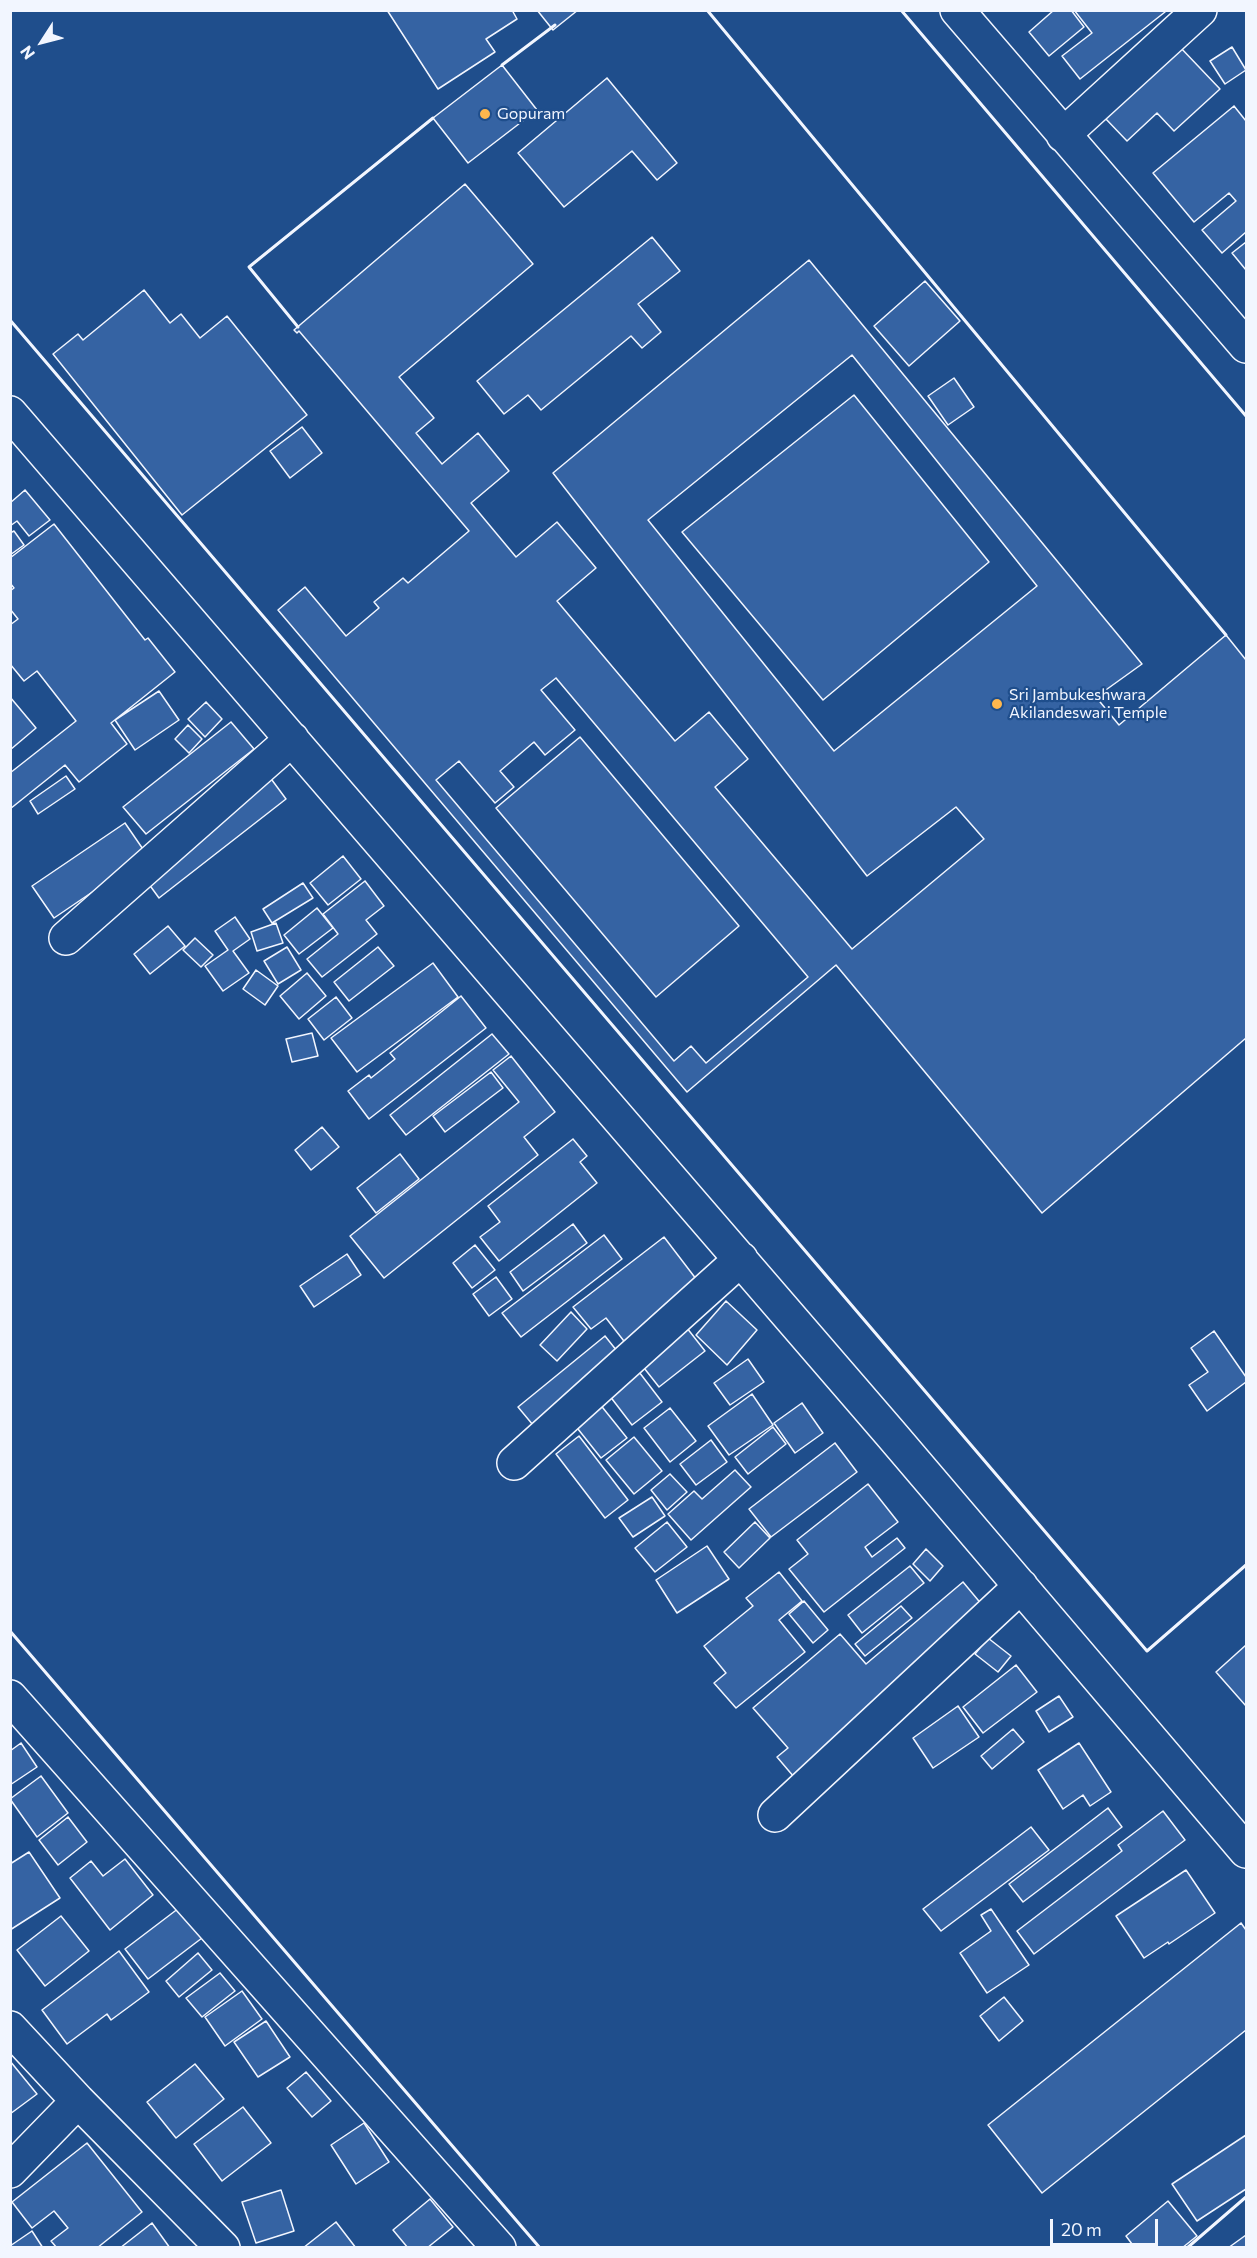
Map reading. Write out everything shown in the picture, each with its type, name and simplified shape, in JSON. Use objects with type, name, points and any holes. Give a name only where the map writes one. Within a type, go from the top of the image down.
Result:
[{"type":"street","points":[[957,10],[1246,346]]},
{"type":"street","points":[[1063,135],[1200,10]]},
{"type":"street","points":[[10,413],[741,1259],[1246,1851]]},
{"type":"street","points":[[66,938],[292,739]]},
{"type":"street","points":[[514,1464],[741,1259]]},
{"type":"street","points":[[775,1815],[1021,1586]]},
{"type":"street","points":[[10,1697],[499,2247]]},
{"type":"street","points":[[10,2028],[78,2101],[223,2247]]},
{"type":"street","points":[[10,2171],[78,2101]]},
{"type":"building","points":[[387,10],[512,10],[517,19],[486,39],[495,52],[438,89]]},
{"type":"building","points":[[537,10],[578,10],[553,30]]},
{"type":"building","points":[[1054,10],[1071,10],[1084,27],[1049,56],[1029,32]]},
{"type":"building","points":[[1074,10],[1164,10],[1165,12],[1080,79],[1062,56],[1092,33]]},
{"type":"building","points":[[1179,46],[1220,89],[1174,131],[1157,113],[1127,141],[1104,117]]},
{"type":"building","points":[[1232,47],[1246,70],[1225,84],[1210,61]]},
{"type":"building","name":"Gopuram","points":[[502,65],[537,110],[468,163],[433,118]]},
{"type":"building","points":[[607,78],[677,163],[657,180],[632,151],[564,207],[518,153]]},
{"type":"building","points":[[1234,106],[1246,121],[1246,232],[1222,253],[1202,230],[1236,201],[1229,193],[1194,222],[1153,173]]},
{"type":"building","name":"Sri Jambukeshwara Akilandeswari Temple","points":[[465,184],[533,264],[399,377],[434,418],[416,433],[442,464],[478,433],[509,471],[471,503],[516,557],[557,522],[596,568],[557,601],[675,741],[709,712],[748,759],[715,787],[852,949],[984,839],[956,807],[867,876],[553,473],[809,260],[1142,664],[1096,697],[1119,725],[1226,635],[1246,660],[1246,1038],[1042,1213],[836,965],[687,1092],[278,610],[305,587],[346,636],[379,608],[374,602],[403,578],[408,583],[469,531],[299,331],[297,333],[294,330]],"holes":[[[852,355],[1037,586],[834,751],[648,520]],[[556,678],[808,977],[706,1063],[691,1046],[674,1061],[436,780],[459,761],[495,803],[514,787],[500,771],[534,742],[545,755],[575,730],[541,690]]]},
{"type":"building","points":[[652,237],[680,271],[638,304],[661,332],[642,348],[631,336],[541,410],[528,395],[504,414],[477,381]]},
{"type":"building","points":[[1246,242],[1246,270],[1232,253]]},
{"type":"building","points":[[925,281],[960,321],[909,366],[874,326]]},
{"type":"building","points":[[144,290],[170,323],[181,314],[200,338],[227,316],[307,415],[182,515],[53,354],[78,334],[83,340]]},
{"type":"building","points":[[954,378],[974,407],[948,425],[928,396]]},
{"type":"building","points":[[854,395],[989,562],[823,700],[682,532]]},
{"type":"building","points":[[302,427],[322,453],[290,478],[270,451]]},
{"type":"building","points":[[25,490],[50,520],[29,536],[17,521],[10,526],[10,503]]},
{"type":"building","points":[[54,524],[145,640],[148,638],[175,672],[111,723],[127,744],[79,782],[65,765],[10,809],[10,773],[76,721],[37,671],[24,681],[10,664],[10,625],[18,619],[10,609],[10,591],[14,588],[10,583],[10,558]]},
{"type":"building","points":[[14,531],[24,545],[10,555],[10,533]]},
{"type":"building","points":[[159,691],[179,720],[135,750],[115,720]]},
{"type":"building","points":[[10,697],[36,728],[10,750]]},
{"type":"building","points":[[206,702],[222,719],[205,737],[188,719]]},
{"type":"building","points":[[231,722],[254,749],[146,834],[123,807]]},
{"type":"building","points":[[188,725],[202,739],[189,753],[175,739]]},
{"type":"building","points":[[580,737],[739,926],[656,997],[496,808]]},
{"type":"building","points":[[66,776],[75,789],[38,814],[30,801]]},
{"type":"building","points":[[269,776],[286,799],[159,898],[143,876]]},
{"type":"building","points":[[125,823],[147,855],[54,918],[32,886]]},
{"type":"building","points":[[343,856],[361,879],[328,905],[310,883]]},
{"type":"building","points":[[365,881],[384,906],[366,920],[377,934],[322,977],[307,959],[338,934],[323,914]]},
{"type":"building","points":[[303,883],[313,898],[272,923],[263,909]]},
{"type":"building","points":[[317,908],[333,928],[299,954],[284,935]]},
{"type":"building","points":[[235,917],[250,939],[233,951],[249,973],[223,991],[205,966],[228,950],[215,931]]},
{"type":"building","points":[[276,923],[283,943],[257,951],[251,932]]},
{"type":"building","points":[[168,926],[185,946],[150,974],[134,954]]},
{"type":"building","points":[[195,938],[213,955],[201,967],[183,950]]},
{"type":"building","points":[[287,947],[301,970],[278,984],[264,961]]},
{"type":"building","points":[[378,947],[394,966],[349,1001],[334,982]]},
{"type":"building","points":[[433,963],[458,997],[357,1072],[331,1038]]},
{"type":"building","points":[[256,970],[278,986],[265,1005],[243,989]]},
{"type":"building","points":[[307,973],[326,996],[299,1019],[280,996]]},
{"type":"building","points":[[461,996],[486,1028],[369,1119],[348,1091],[369,1075],[371,1078],[395,1059],[390,1053]]},
{"type":"building","points":[[336,997],[352,1018],[324,1040],[308,1019]]},
{"type":"building","points":[[312,1033],[318,1056],[292,1062],[286,1039]]},
{"type":"building","points":[[492,1034],[509,1054],[406,1135],[390,1115]]},
{"type":"building","points":[[511,1056],[555,1112],[524,1137],[538,1155],[384,1278],[350,1236],[519,1102],[493,1070]]},
{"type":"building","points":[[491,1072],[503,1088],[445,1132],[433,1116]]},
{"type":"building","points":[[322,1127],[339,1147],[311,1170],[295,1150]]},
{"type":"building","points":[[573,1139],[587,1156],[580,1162],[597,1183],[499,1261],[480,1237],[500,1222],[488,1206]]},
{"type":"building","points":[[400,1154],[419,1179],[376,1213],[357,1188]]},
{"type":"building","points":[[573,1224],[587,1243],[523,1291],[510,1272]]},
{"type":"building","points":[[604,1235],[622,1259],[521,1337],[502,1313]]},
{"type":"building","points":[[664,1237],[703,1288],[627,1345],[606,1318],[591,1329],[573,1307]]},
{"type":"building","points":[[475,1245],[495,1270],[472,1288],[453,1263]]},
{"type":"building","points":[[347,1254],[361,1275],[314,1307],[300,1286]]},
{"type":"building","points":[[496,1277],[512,1299],[489,1316],[473,1294]]},
{"type":"building","points":[[726,1301],[757,1330],[727,1365],[696,1335]]},
{"type":"building","points":[[571,1312],[587,1329],[557,1361],[540,1345]]},
{"type":"building","points":[[683,1323],[705,1351],[659,1387],[637,1359]]},
{"type":"building","points":[[1214,1331],[1246,1377],[1246,1382],[1207,1411],[1189,1385],[1208,1372],[1191,1348]]},
{"type":"building","points":[[605,1336],[625,1361],[538,1431],[518,1407]]},
{"type":"building","points":[[748,1359],[764,1382],[730,1405],[714,1383]]},
{"type":"building","points":[[636,1368],[662,1402],[632,1425],[606,1391]]},
{"type":"building","points":[[752,1394],[773,1425],[729,1455],[708,1426]]},
{"type":"building","points":[[599,1403],[627,1438],[601,1458],[574,1424]]},
{"type":"building","points":[[802,1403],[823,1433],[795,1453],[774,1423]]},
{"type":"building","points":[[670,1408],[696,1441],[670,1462],[644,1428]]},
{"type":"building","points":[[773,1427],[786,1444],[748,1474],[735,1457]]},
{"type":"building","points":[[579,1436],[628,1500],[605,1518],[556,1454]]},
{"type":"building","points":[[634,1437],[662,1471],[634,1494],[606,1460]]},
{"type":"building","points":[[711,1440],[727,1462],[696,1485],[680,1464]]},
{"type":"building","points":[[835,1443],[857,1472],[771,1537],[749,1509]]},
{"type":"building","points":[[735,1470],[751,1487],[691,1540],[668,1514],[694,1491],[702,1499]]},
{"type":"building","points":[[670,1474],[687,1492],[667,1510],[651,1490]]},
{"type":"building","points":[[868,1484],[898,1522],[865,1547],[872,1557],[897,1538],[905,1548],[824,1612],[789,1569],[808,1554],[797,1540]]},
{"type":"building","points":[[652,1497],[665,1516],[633,1537],[619,1518]]},
{"type":"building","points":[[667,1522],[687,1547],[655,1572],[635,1548]]},
{"type":"building","points":[[755,1522],[770,1538],[739,1568],[724,1552]]},
{"type":"building","points":[[707,1546],[729,1579],[677,1613],[656,1580]]},
{"type":"building","points":[[926,1549],[943,1566],[930,1581],[913,1564]]},
{"type":"building","points":[[910,1566],[924,1583],[862,1633],[848,1615]]},
{"type":"building","points":[[779,1572],[802,1601],[779,1620],[805,1652],[736,1708],[714,1683],[726,1673],[704,1646],[753,1606],[746,1598]]},
{"type":"building","points":[[963,1582],[988,1612],[794,1777],[777,1757],[788,1748],[753,1708],[840,1634],[866,1664]]},
{"type":"building","points":[[804,1601],[828,1630],[813,1643],[789,1614]]},
{"type":"building","points":[[901,1606],[912,1618],[865,1656],[855,1644]]},
{"type":"building","points":[[988,1638],[1011,1656],[998,1672],[975,1654]]},
{"type":"building","points":[[1246,1645],[1246,1706],[1216,1672]]},
{"type":"building","points":[[1016,1665],[1037,1692],[983,1733],[963,1707]]},
{"type":"building","points":[[1059,1696],[1073,1717],[1049,1732],[1036,1711]]},
{"type":"building","points":[[958,1706],[979,1737],[933,1768],[913,1738]]},
{"type":"building","points":[[1013,1729],[1024,1742],[992,1769],[981,1756]]},
{"type":"building","points":[[21,1743],[37,1767],[10,1785],[10,1751]]},
{"type":"building","points":[[1079,1743],[1111,1792],[1090,1806],[1083,1795],[1063,1809],[1038,1770]]},
{"type":"building","points":[[41,1776],[68,1813],[37,1837],[10,1799]]},
{"type":"building","points":[[1108,1808],[1122,1827],[1023,1902],[1009,1884]]},
{"type":"building","points":[[1163,1811],[1185,1840],[1034,1954],[1017,1931],[1122,1851],[1118,1845]]},
{"type":"building","points":[[68,1817],[87,1842],[58,1865],[39,1840]]},
{"type":"building","points":[[1031,1827],[1049,1850],[941,1931],[923,1909]]},
{"type":"building","points":[[29,1852],[60,1898],[10,1930],[10,1864]]},
{"type":"building","points":[[125,1859],[153,1895],[110,1930],[70,1878],[91,1861],[103,1876]]},
{"type":"building","points":[[1186,1870],[1215,1913],[1144,1958],[1116,1916]]},
{"type":"building","points":[[179,1908],[202,1938],[148,1979],[125,1949]]},
{"type":"building","points":[[991,1909],[1029,1965],[987,1993],[960,1953],[991,1931],[981,1915]]},
{"type":"building","points":[[61,1916],[89,1951],[45,1986],[17,1950]]},
{"type":"building","points":[[1241,1923],[1246,1930],[1246,2030],[1042,2193],[988,2125]]},
{"type":"building","points":[[119,1951],[149,1992],[111,2020],[107,2014],[67,2044],[42,2010]]},
{"type":"building","points":[[198,1953],[212,1970],[179,1997],[166,1981]]},
{"type":"building","points":[[220,1973],[235,1991],[202,2017],[186,1998]]},
{"type":"building","points":[[242,1991],[262,2019],[225,2046],[205,2017]]},
{"type":"building","points":[[1004,1997],[1023,2021],[999,2041],[980,2016]]},
{"type":"building","points":[[266,2021],[290,2057],[258,2077],[234,2042]]},
{"type":"building","points":[[10,2061],[37,2094],[10,2114]]},
{"type":"building","points":[[195,2064],[224,2099],[176,2138],[147,2102]]},
{"type":"building","points":[[306,2072],[331,2101],[312,2117],[287,2088]]},
{"type":"building","points":[[243,2107],[271,2143],[222,2181],[194,2144]]},
{"type":"building","points":[[364,2123],[389,2162],[356,2184],[331,2145]]},
{"type":"building","points":[[1246,2135],[1246,2189],[1197,2221],[1172,2184]]},
{"type":"building","points":[[87,2143],[142,2212],[97,2248],[57,2248],[51,2241],[68,2228],[54,2211],[32,2228],[12,2202]]},
{"type":"building","points":[[281,2190],[294,2231],[256,2243],[242,2202]]},
{"type":"building","points":[[430,2199],[453,2227],[427,2248],[408,2248],[393,2230]]},
{"type":"building","points":[[1168,2201],[1197,2236],[1182,2248],[1135,2248],[1126,2236]]},
{"type":"building","points":[[336,2222],[356,2248],[303,2248]]},
{"type":"building","points":[[152,2223],[170,2248],[120,2248]]},
{"type":"building","points":[[32,2231],[43,2248],[10,2248],[10,2246]]},
{"type":"building","points":[[1246,2235],[1246,2248],[1228,2248]]},
{"type":"wall","points":[[707,10],[1226,635]]},
{"type":"wall","points":[[901,10],[1246,416]]},
{"type":"wall","points":[[502,65],[555,25]]},
{"type":"wall","points":[[298,327],[249,267],[433,118]]},
{"type":"wall","points":[[10,320],[1147,1651],[1246,1565]]},
{"type":"wall","points":[[10,1631],[540,2248]]},
{"type":"wall","points":[[1187,2248],[1246,2197]]},
{"type":"place","name":"Gopuram","points":[[485,114]]},
{"type":"place","name":"Sri Jambukeshwara Akilandeswari Temple","points":[[997,704]]}]
